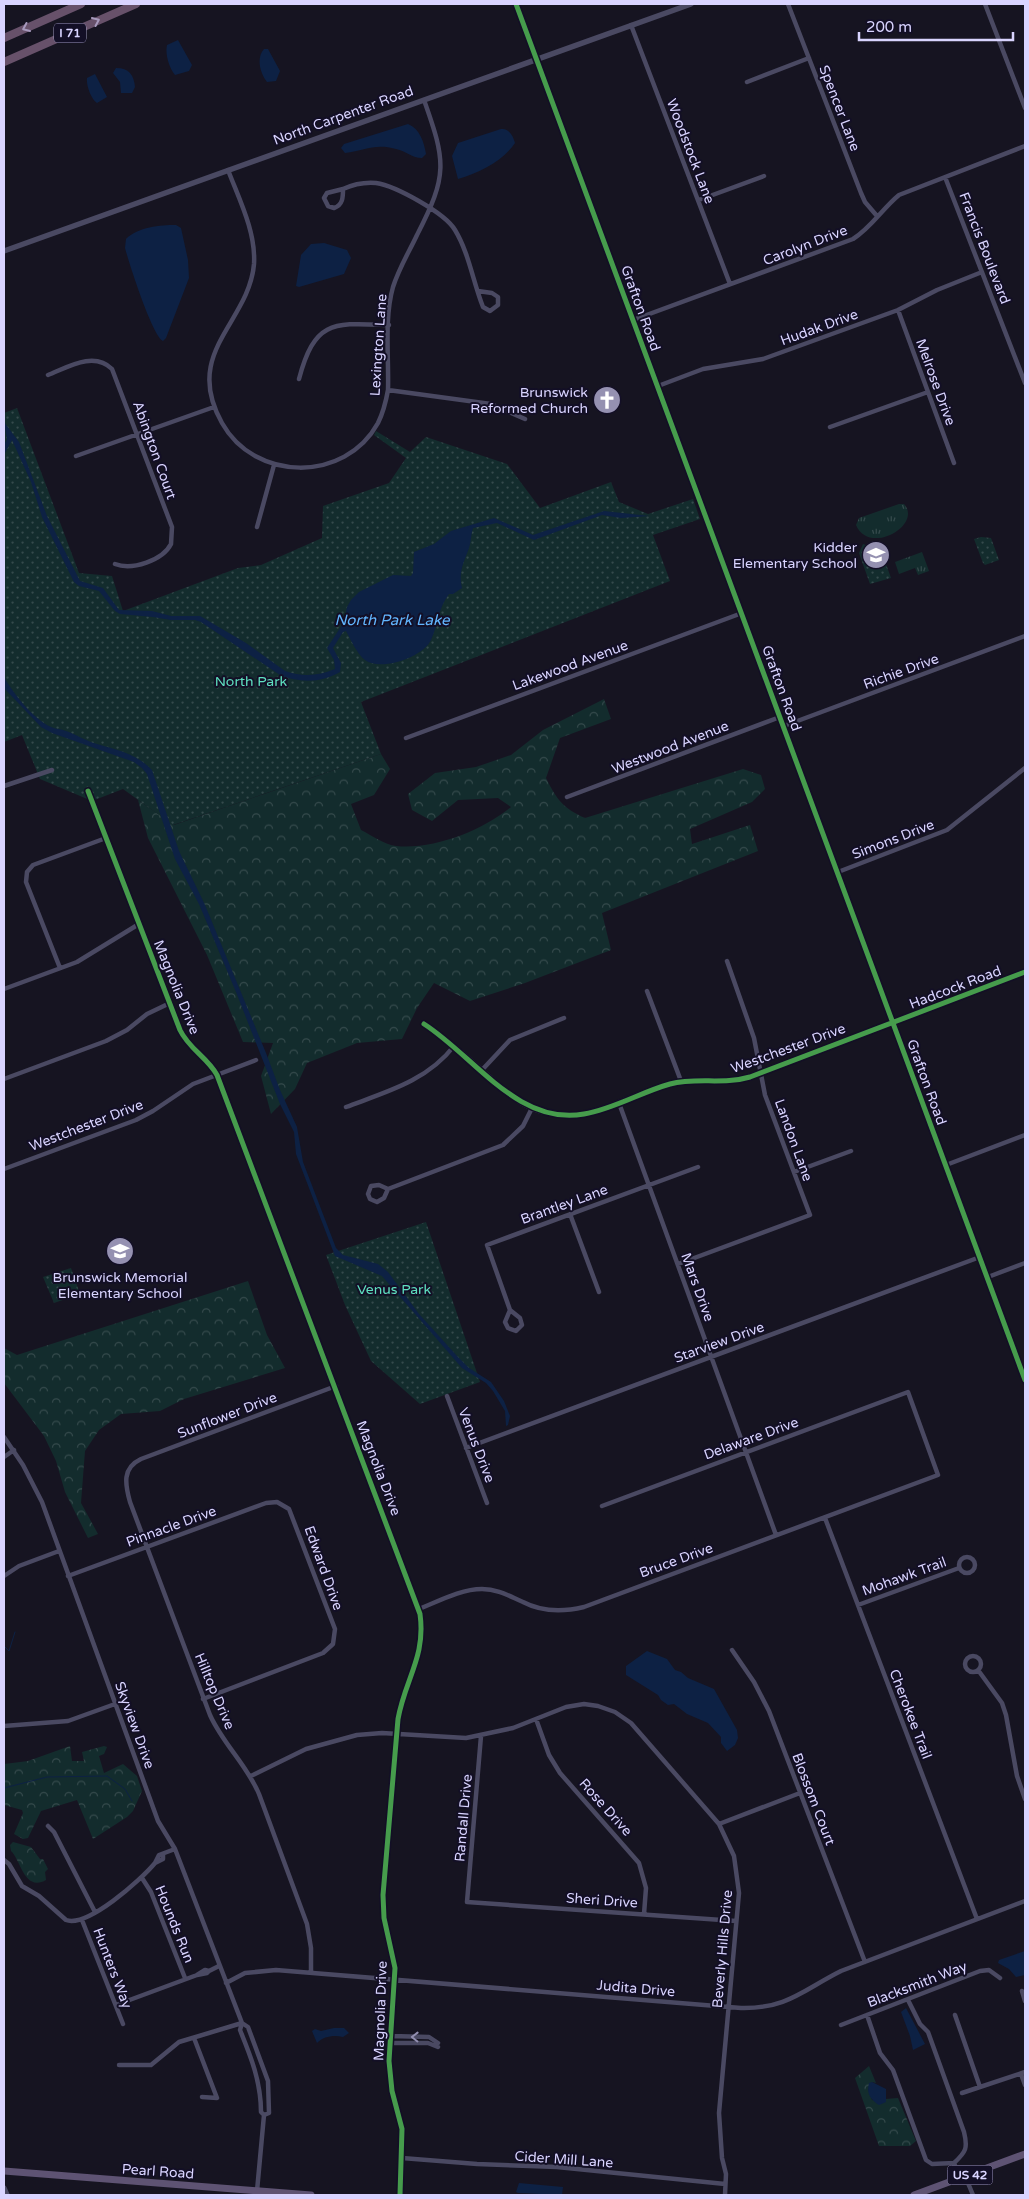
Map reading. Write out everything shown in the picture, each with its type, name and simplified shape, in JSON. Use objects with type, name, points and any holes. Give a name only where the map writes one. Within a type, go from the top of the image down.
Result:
[{"type":"highway","name":"I 71","points":[[4,38],[81,4]]},
{"type":"highway","name":"I 71","points":[[4,62],[136,4]]},
{"type":"main road","name":"US 42","points":[[914,2195],[1025,2154]]},
{"type":"main road","name":"Pearl Road","points":[[4,2171],[311,2195]]},
{"type":"street","name":"Grafton Road","points":[[516,4],[1025,1380]]},
{"type":"street","name":"North Carpenter Road","points":[[4,251],[691,4]]},
{"type":"street","name":"Spencer Lane","points":[[788,4],[861,194],[877,216]]},
{"type":"street","points":[[985,4],[1025,108]]},
{"type":"street","name":"Woodstock Lane","points":[[631,25],[730,284]]},
{"type":"street","points":[[747,82],[809,58]]},
{"type":"street","name":"Lexington Lane","points":[[214,407],[223,425],[236,442],[253,456],[274,465],[296,468],[318,466],[348,454],[364,440],[378,422],[388,390],[390,299],[396,277],[438,188],[441,163],[437,138],[424,100]]},
{"type":"street","name":"Carolyn Drive","points":[[633,320],[853,239],[865,231],[877,216],[899,195],[1025,146]]},
{"type":"street","points":[[76,456],[214,407],[210,387],[213,356],[221,336],[244,296],[254,265],[251,234],[228,170]]},
{"type":"street","points":[[698,200],[764,176]]},
{"type":"street","name":"Francis Boulevard","points":[[945,177],[1025,383]]},
{"type":"street","points":[[343,189],[340,205],[334,208],[328,206],[324,198],[327,192],[363,183],[380,184],[445,217],[455,230],[483,306],[490,311],[495,309],[499,302],[495,294],[478,291]]},
{"type":"street","name":"Hudak Drive","points":[[658,386],[703,369],[763,359],[898,310],[937,290],[982,272]]},
{"type":"street","name":"Melrose Drive","points":[[898,310],[954,463]]},
{"type":"street","points":[[299,379],[308,350],[316,339],[326,332],[345,324],[389,325]]},
{"type":"street","name":"Abington Court","points":[[48,375],[87,361],[98,360],[108,365],[115,374],[172,527],[173,538],[169,549],[160,556],[128,567],[115,564]]},
{"type":"street","points":[[388,390],[491,404],[525,419]]},
{"type":"street","points":[[830,427],[928,392]]},
{"type":"street","points":[[257,527],[274,465]]},
{"type":"street","name":"Lakewood Avenue","points":[[406,738],[742,613]]},
{"type":"street","name":"Richie Drive","points":[[784,726],[1025,636]]},
{"type":"street","name":"Westwood Avenue","points":[[567,797],[780,717]]},
{"type":"street","name":"Simons Drive","points":[[838,872],[947,830],[1025,768]]},
{"type":"street","points":[[4,786],[52,770]]},
{"type":"street","name":"Magnolia Drive","points":[[88,790],[184,1037],[195,1051],[208,1062],[217,1075],[419,1609],[422,1626],[421,1645],[416,1666],[403,1696],[396,1733],[382,1906],[394,1957],[395,1980],[389,2061],[392,2091],[400,2119],[402,2158],[400,2195]]},
{"type":"street","points":[[60,968],[26,882],[27,872],[33,865],[106,838]]},
{"type":"street","points":[[4,989],[86,958],[120,934],[139,924]]},
{"type":"street","name":"Landon Lane","points":[[678,1264],[810,1215],[765,1095],[762,1071],[754,1038],[727,961]]},
{"type":"street","name":"Hadcock Road","points":[[893,1022],[1025,972]]},
{"type":"street","points":[[647,991],[681,1082]]},
{"type":"street","points":[[4,1079],[106,1041],[127,1030],[147,1014],[170,1003]]},
{"type":"street","points":[[482,1070],[510,1040],[564,1018]]},
{"type":"street","name":"Westchester Drive","points":[[424,1024],[454,1046],[512,1097],[532,1108],[553,1114],[575,1115],[594,1112],[681,1082],[730,1081],[750,1077],[893,1022]]},
{"type":"street","points":[[346,1107],[422,1077],[438,1064],[454,1046]]},
{"type":"street","name":"Westchester Drive","points":[[4,1169],[136,1120],[153,1111],[187,1087],[256,1060]]},
{"type":"street","name":"Mars Drive","points":[[619,1103],[776,1535]]},
{"type":"street","points":[[388,1189],[384,1198],[377,1202],[370,1199],[368,1194],[368,1189],[375,1184],[388,1189],[504,1145],[523,1126],[532,1108]]},
{"type":"street","points":[[946,1164],[1025,1135]]},
{"type":"street","points":[[794,1172],[851,1151]]},
{"type":"street","name":"Brantley Lane","points":[[510,1310],[487,1244],[698,1167]]},
{"type":"street","points":[[570,1214],[599,1292]]},
{"type":"street","name":"Starview Drive","points":[[466,1448],[980,1258]]},
{"type":"street","points":[[988,1277],[1025,1263]]},
{"type":"street","points":[[510,1310],[520,1318],[522,1325],[516,1331],[508,1328],[505,1322],[510,1310]]},
{"type":"street","name":"Sunflower Drive","points":[[129,1470],[141,1459],[336,1386]]},
{"type":"street","name":"Delaware Drive","points":[[602,1506],[908,1392],[938,1475]]},
{"type":"street","name":"Venus Drive","points":[[447,1396],[487,1502]]},
{"type":"street","name":"Skyview Drive","points":[[4,1437],[14,1450],[39,1496],[158,1821],[175,1849],[242,2023],[248,2027],[268,2081],[269,2113],[264,2115]]},
{"type":"street","points":[[4,1457],[14,1450]]},
{"type":"street","name":"Hilltop Drive","points":[[129,1470],[126,1486],[203,1698],[221,1736],[251,1776],[307,1924],[311,1948],[311,1973]]},
{"type":"street","name":"Bruce Drive","points":[[419,1609],[466,1592],[483,1589],[502,1592],[542,1609],[574,1609],[938,1475]]},
{"type":"street","name":"Pinnacle Drive","points":[[68,1576],[266,1503],[282,1504]]},
{"type":"street","name":"Edward Drive","points":[[203,1698],[324,1653],[333,1644],[335,1628],[292,1514],[282,1504]]},
{"type":"street","name":"Cherokee Trail","points":[[824,1518],[977,1918]]},
{"type":"street","points":[[4,1576],[19,1566],[59,1551]]},
{"type":"street","name":"Mohawk Trail","points":[[858,1605],[959,1568]]},
{"type":"street","name":"Blossom Court","points":[[732,1650],[764,1701],[865,1962]]},
{"type":"street","points":[[978,1670],[1002,1703],[1006,1715],[1017,1776],[1025,1799]]},
{"type":"street","points":[[4,1726],[68,1721],[115,1704]]},
{"type":"street","name":"Beverly Hills Drive","points":[[536,1719],[566,1707],[593,1705],[615,1712],[631,1723],[718,1824],[730,1845],[737,1867],[739,1893],[719,2113],[725,2195]]},
{"type":"street","points":[[251,1776],[288,1757],[321,1744],[357,1735],[396,1733],[452,1738],[481,1736],[513,1728],[536,1719]]},
{"type":"street","name":"Rose Drive","points":[[536,1719],[549,1755],[560,1773],[640,1864],[646,1888],[644,1914]]},
{"type":"street","name":"Randall Drive","points":[[467,1902],[481,1736]]},
{"type":"street","points":[[718,1824],[800,1793]]},
{"type":"street","points":[[48,1826],[54,1832],[95,1912]]},
{"type":"street","points":[[4,1860],[9,1864],[22,1886],[39,1896],[66,1920],[71,1922],[82,1920],[95,1912],[142,1878],[156,1859],[175,1849]]},
{"type":"street","name":"Hounds Run","points":[[142,1878],[152,1892],[184,1978]]},
{"type":"street","name":"Judita Drive","points":[[226,1983],[245,1973],[256,1971],[311,1973],[729,2007],[764,2007],[788,2001],[813,1988],[822,1980],[865,1962],[1025,1901]]},
{"type":"street","name":"Sheri Drive","points":[[467,1902],[736,1921]]},
{"type":"street","name":"Hunters Way","points":[[82,1920],[123,2024]]},
{"type":"street","points":[[116,2005],[184,1978],[208,1973],[208,1970],[220,1966]]},
{"type":"street","name":"Blacksmith Way","points":[[841,2025],[980,1971],[989,1970],[1000,1978]]},
{"type":"street","points":[[1022,1991],[1025,2001]]},
{"type":"street","points":[[867,2015],[880,2054],[893,2070],[926,2160],[932,2164],[954,2163],[964,2154],[967,2143],[964,2132],[928,2032],[920,2024],[908,2000]]},
{"type":"street","points":[[955,2015],[980,2087]]},
{"type":"street","points":[[118,2065],[151,2065],[161,2059],[174,2045],[242,2023]]},
{"type":"street","name":"Skyview Drive","points":[[242,2023],[240,2030],[257,2074],[261,2096],[261,2112],[264,2115],[257,2191]]},
{"type":"street","points":[[391,2036],[429,2037],[438,2045],[428,2043],[391,2043]]},
{"type":"street","points":[[194,2038],[217,2098],[202,2097]]},
{"type":"street","points":[[962,2093],[1023,2073],[1025,2085]]},
{"type":"street","name":"Cider Mill Lane","points":[[402,2158],[486,2165],[557,2167],[725,2184]]},
{"type":"street","points":[[954,2163],[973,2195]]},
{"type":"street","points":[[4,2188],[7,2195]]},
{"type":"green space","name":"North Park","points":[[17,408],[79,573],[112,576],[123,611],[238,568],[261,565],[322,538],[323,506],[389,483],[406,458],[374,435],[376,431],[410,452],[426,437],[507,464],[540,508],[611,482],[619,502],[648,514],[693,499],[700,519],[653,535],[670,581],[361,702],[381,754],[173,825],[123,789],[92,801],[40,779],[22,735],[4,742],[4,413]]},
{"type":"green space","points":[[904,504],[908,512],[901,528],[892,534],[882,538],[872,538],[863,534],[856,525],[859,518]]},
{"type":"green space","points":[[981,537],[991,538],[999,560],[985,565],[983,563],[974,539]]},
{"type":"green space","points":[[863,544],[881,550],[891,578],[870,584],[859,553]]},
{"type":"green space","points":[[922,552],[929,571],[918,575],[915,568],[899,574],[895,562]]},
{"type":"green space","points":[[604,699],[611,719],[560,738],[546,778],[566,807],[585,818],[743,769],[761,775],[765,789],[752,802],[690,829],[692,844],[750,825],[758,851],[602,913],[611,950],[525,983],[470,1001],[434,983],[417,1008],[402,1039],[357,1043],[307,1063],[295,1089],[271,1114],[261,1076],[273,1043],[243,1042],[207,955],[148,838],[138,800],[174,825],[381,754],[390,769],[374,795],[351,804],[361,830],[383,842],[396,846],[426,845],[441,842],[486,824],[511,807],[498,798],[458,800],[432,821],[412,810],[408,794],[435,773],[476,767],[511,755],[543,730]]},
{"type":"green space","name":"Venus Park","points":[[426,1222],[480,1382],[420,1404],[371,1361],[345,1305],[326,1255]]},
{"type":"green space","points":[[71,1268],[80,1294],[54,1303],[43,1277]]},
{"type":"green space","points":[[248,1281],[267,1335],[285,1368],[184,1399],[160,1411],[121,1414],[99,1430],[85,1451],[81,1503],[98,1534],[88,1538],[65,1492],[56,1461],[44,1436],[4,1383],[4,1348],[17,1355]]},
{"type":"green space","points":[[70,1746],[72,1761],[84,1761],[82,1752],[104,1746],[107,1747],[104,1754],[99,1756],[104,1773],[123,1764],[137,1776],[142,1791],[133,1811],[93,1839],[77,1800],[41,1811],[28,1838],[23,1839],[14,1834],[23,1813],[22,1810],[4,1805],[4,1764],[28,1761]]},
{"type":"green space","points":[[13,1842],[31,1847],[40,1859],[43,1859],[48,1869],[45,1872],[46,1880],[39,1883],[33,1882],[28,1878],[11,1851],[10,1845]]},
{"type":"green space","points":[[869,2066],[876,2083],[872,2082],[868,2089],[872,2100],[886,2102],[886,2099],[898,2098],[916,2141],[910,2146],[879,2146],[855,2078]]},
{"type":"water","points":[[178,40],[192,65],[189,71],[175,75],[168,61],[167,45]]},
{"type":"water","points":[[264,49],[268,49],[280,71],[276,81],[267,82],[262,74],[260,57]]},
{"type":"water","points":[[116,68],[124,69],[132,76],[135,87],[132,93],[121,93],[120,82],[113,73]]},
{"type":"water","points":[[95,74],[107,97],[97,103],[91,95],[87,81],[87,78]]},
{"type":"water","points":[[408,124],[416,129],[423,141],[426,154],[422,158],[388,147],[375,147],[345,153],[341,148],[344,144]]},
{"type":"water","points":[[501,129],[508,131],[513,138],[515,143],[510,150],[490,165],[458,179],[452,156],[458,143]]},
{"type":"water","points":[[176,225],[181,228],[188,260],[189,278],[166,338],[163,341],[158,336],[141,298],[125,248],[126,239],[143,229]]},
{"type":"water","points":[[324,243],[347,250],[351,258],[344,274],[299,287],[296,286],[301,255],[311,244]]},
{"type":"water","name":"North Park Lake","points":[[4,422],[19,442],[47,516],[80,581],[103,588],[119,610],[152,611],[171,616],[200,616],[246,643],[285,671],[304,675],[323,673],[335,669],[334,660],[327,648],[344,622],[347,607],[351,600],[359,592],[393,575],[411,576],[413,573],[414,552],[434,544],[451,531],[494,518],[533,535],[604,511],[649,516],[621,518],[602,515],[534,540],[497,523],[473,528],[470,546],[461,572],[462,588],[453,594],[449,594],[445,599],[431,640],[420,652],[401,661],[381,664],[372,663],[365,660],[359,654],[346,631],[343,632],[333,648],[341,663],[340,672],[333,676],[310,681],[287,678],[201,622],[120,614],[115,611],[99,591],[79,586],[74,582],[42,517],[31,482],[12,440],[4,455],[4,445],[7,439]]},
{"type":"water","points":[[4,677],[24,705],[44,723],[93,743],[127,753],[140,760],[152,770],[179,851],[205,905],[280,1090],[297,1127],[303,1162],[336,1248],[343,1255],[378,1264],[388,1272],[419,1314],[457,1356],[469,1368],[491,1382],[504,1401],[510,1416],[508,1425],[506,1426],[505,1411],[493,1391],[486,1383],[462,1368],[382,1276],[335,1256],[296,1154],[294,1132],[280,1104],[199,904],[175,859],[147,774],[134,762],[52,733],[41,727],[4,688]]},
{"type":"water","points":[[647,1651],[667,1659],[675,1670],[688,1678],[714,1689],[737,1730],[738,1738],[735,1745],[727,1751],[721,1743],[721,1737],[708,1723],[687,1714],[674,1704],[668,1705],[658,1695],[626,1675],[626,1666]]},
{"type":"water","points":[[1025,1951],[1025,1975],[1016,1977],[1009,1969],[998,1963],[999,1960]]},
{"type":"water","points":[[906,2008],[925,2044],[913,2050],[901,2012]]},
{"type":"water","points":[[344,2028],[349,2033],[343,2037],[326,2037],[317,2043],[312,2031],[315,2029],[321,2031]]},
{"type":"water","points":[[872,2082],[886,2089],[886,2102],[879,2105],[872,2099],[868,2087],[869,2083]]},
{"type":"water","points":[[519,2183],[563,2187],[562,2195],[518,2193],[516,2192]]},
{"type":"waterway","points":[[4,1646],[9,1651],[15,1632]]},
{"type":"waterway","points":[[4,1788],[47,1777],[107,1776],[125,1789],[132,1801]]},
{"type":"cycle path","points":[[516,4],[1025,1380]]},
{"type":"cycle path","points":[[88,791],[180,1030],[188,1043],[217,1075],[420,1614],[421,1629],[418,1656],[398,1719],[383,1895],[384,1918],[395,1968],[389,2061],[392,2091],[402,2129],[400,2195]]},
{"type":"cycle path","points":[[424,1024],[498,1085],[518,1099],[538,1110],[560,1115],[584,1114],[595,1112],[670,1084],[750,1077],[1025,972]]},
{"type":"place","name":"Brunswick Reformed Church","points":[[607,400]]},
{"type":"place","name":"Kidder Elementary School","points":[[876,555]]},
{"type":"place","name":"Brunswick Memorial Elementary School","points":[[120,1251]]}]
